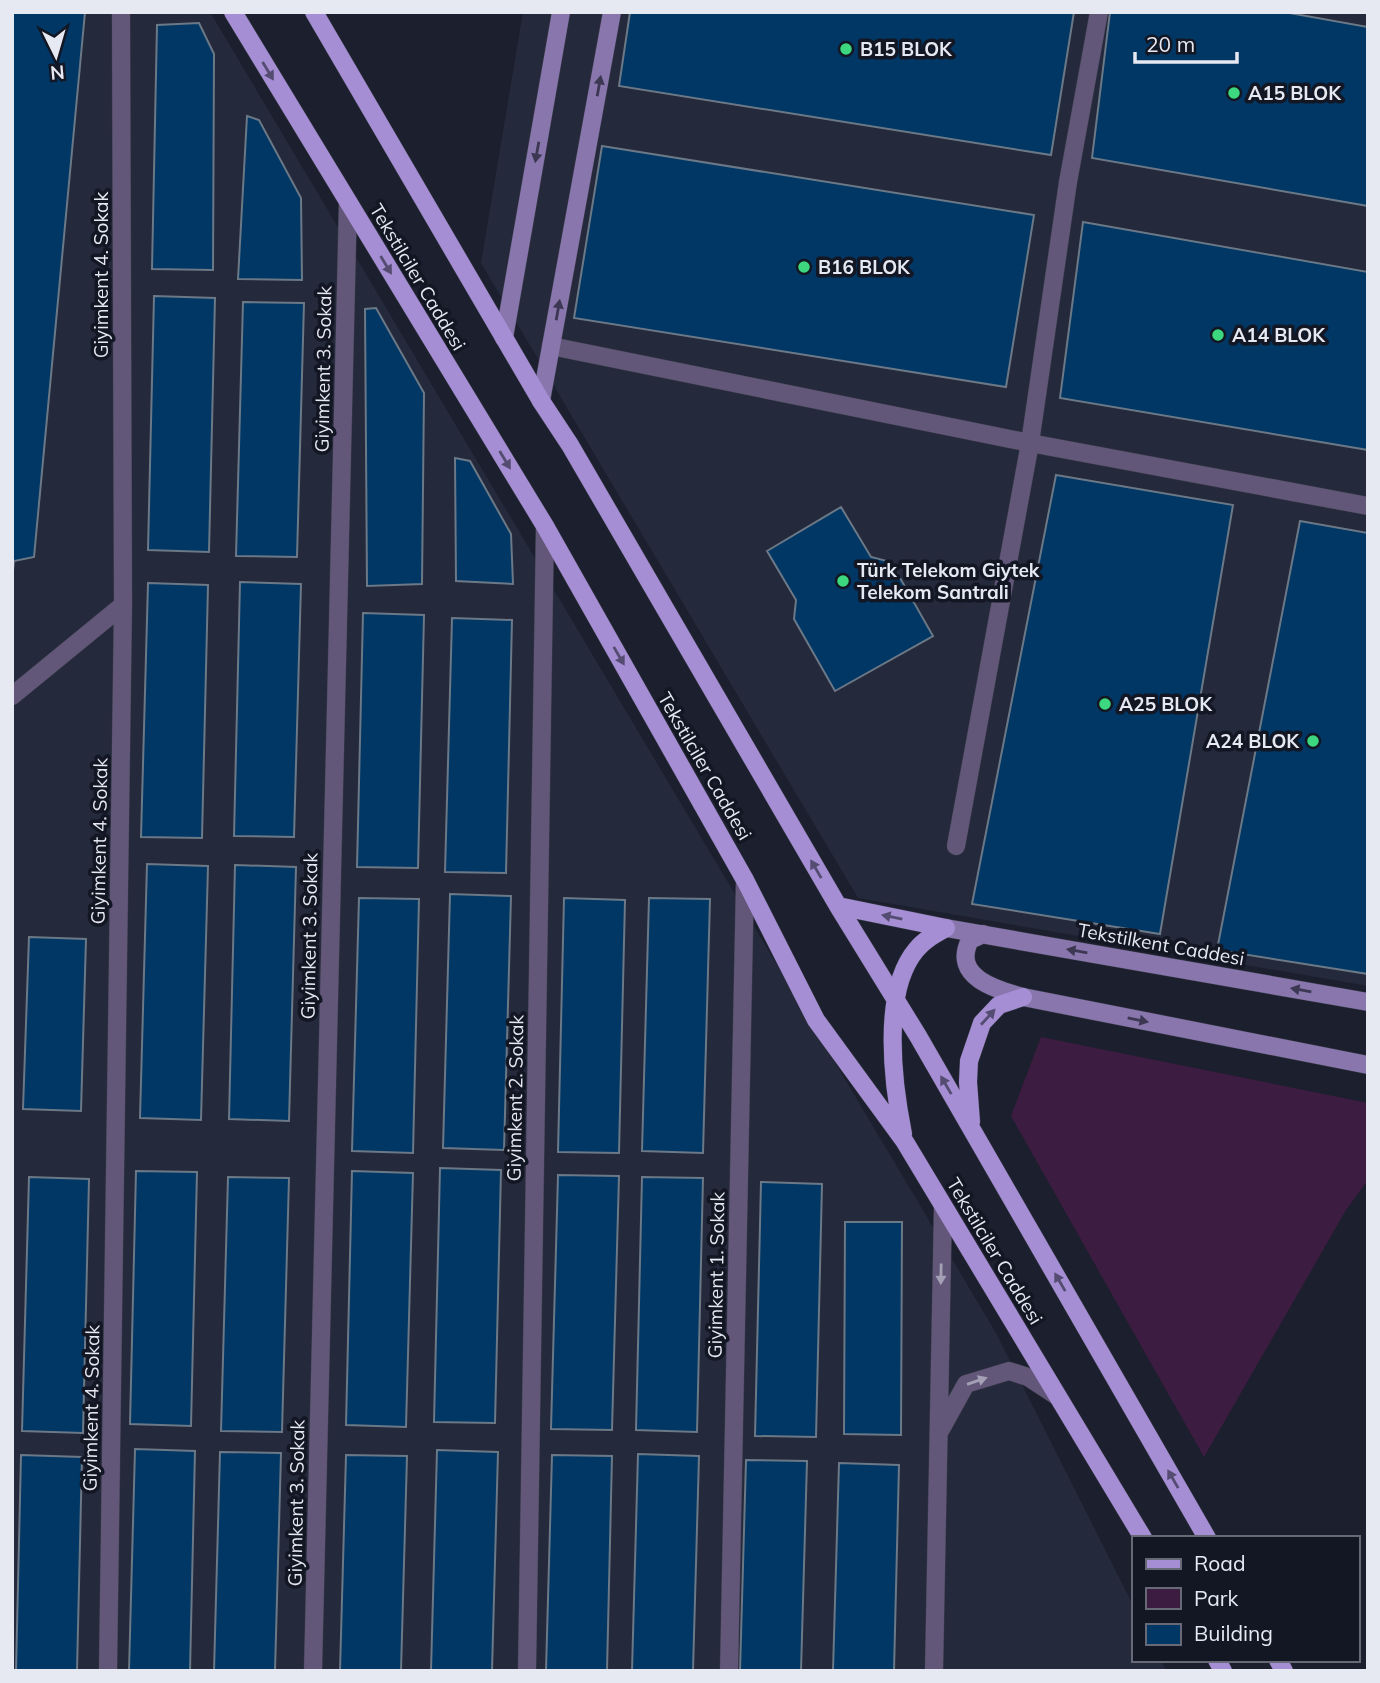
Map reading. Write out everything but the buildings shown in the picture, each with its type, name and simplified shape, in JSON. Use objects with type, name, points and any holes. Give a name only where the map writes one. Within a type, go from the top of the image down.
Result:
[{"type":"main road","name":"Tekstilciler Caddesi","points":[[233,12],[545,526],[746,880],[816,1020],[905,1142],[1142,1536]]},
{"type":"main road","name":"Tekstilciler Caddesi","points":[[314,12],[971,1129],[1207,1536]]},
{"type":"main road","points":[[504,338],[561,12]]},
{"type":"main road","points":[[541,401],[612,12]]},
{"type":"main road","points":[[838,906],[946,928]]},
{"type":"main road","points":[[905,1142],[895,1087],[895,1000],[905,968],[916,950],[931,936],[946,928]]},
{"type":"main road","name":"Tekstilkent Caddesi","points":[[946,928],[1368,1002]]},
{"type":"main road","points":[[983,934],[970,940],[966,960],[969,969],[983,983],[999,990],[1368,1065]]},
{"type":"main road","points":[[971,1129],[968,1082],[974,1041],[982,1023],[999,1005],[1023,997]]},
{"type":"street","name":"Giyimkent 4. Sokak","points":[[108,1671],[123,605],[121,12]]},
{"type":"street","points":[[956,846],[1030,443],[1068,182],[1099,12]]},
{"type":"street","name":"Giyimkent 3. Sokak","points":[[313,1671],[348,202]]},
{"type":"street","points":[[551,346],[1030,443],[1368,506]]},
{"type":"street","name":"Giyimkent 2. Sokak","points":[[527,1671],[545,526]]},
{"type":"street","points":[[12,696],[123,605]]},
{"type":"street","name":"Giyimkent 1. Sokak","points":[[730,1671],[746,880]]},
{"type":"street","points":[[934,1671],[943,1206]]},
{"type":"street","points":[[938,1434],[966,1384],[1009,1371],[1028,1377],[1057,1396]]},
{"type":"shaded area","points":[[12,12],[210,12],[996,1333],[1132,1603],[1132,1662],[1162,1662],[1166,1671],[12,1671]]},
{"type":"shaded area","points":[[523,12],[1368,12],[1368,986],[858,898],[481,263]]},
{"type":"green space","points":[[1041,1037],[1368,1103],[1368,1180],[1346,1210],[1204,1457],[1011,1116]]},
{"type":"place","name":"B15 BLOK","points":[[846,49]]},
{"type":"place","name":"A15 BLOK","points":[[1234,93]]},
{"type":"place","name":"B16 BLOK","points":[[804,267]]},
{"type":"place","name":"A14 BLOK","points":[[1218,335]]},
{"type":"place","name":"Türk Telekom Giytek Telekom Santrali","points":[[843,581]]},
{"type":"place","name":"A25 BLOK","points":[[1105,704]]},
{"type":"place","name":"A24 BLOK","points":[[1313,741]]}]
